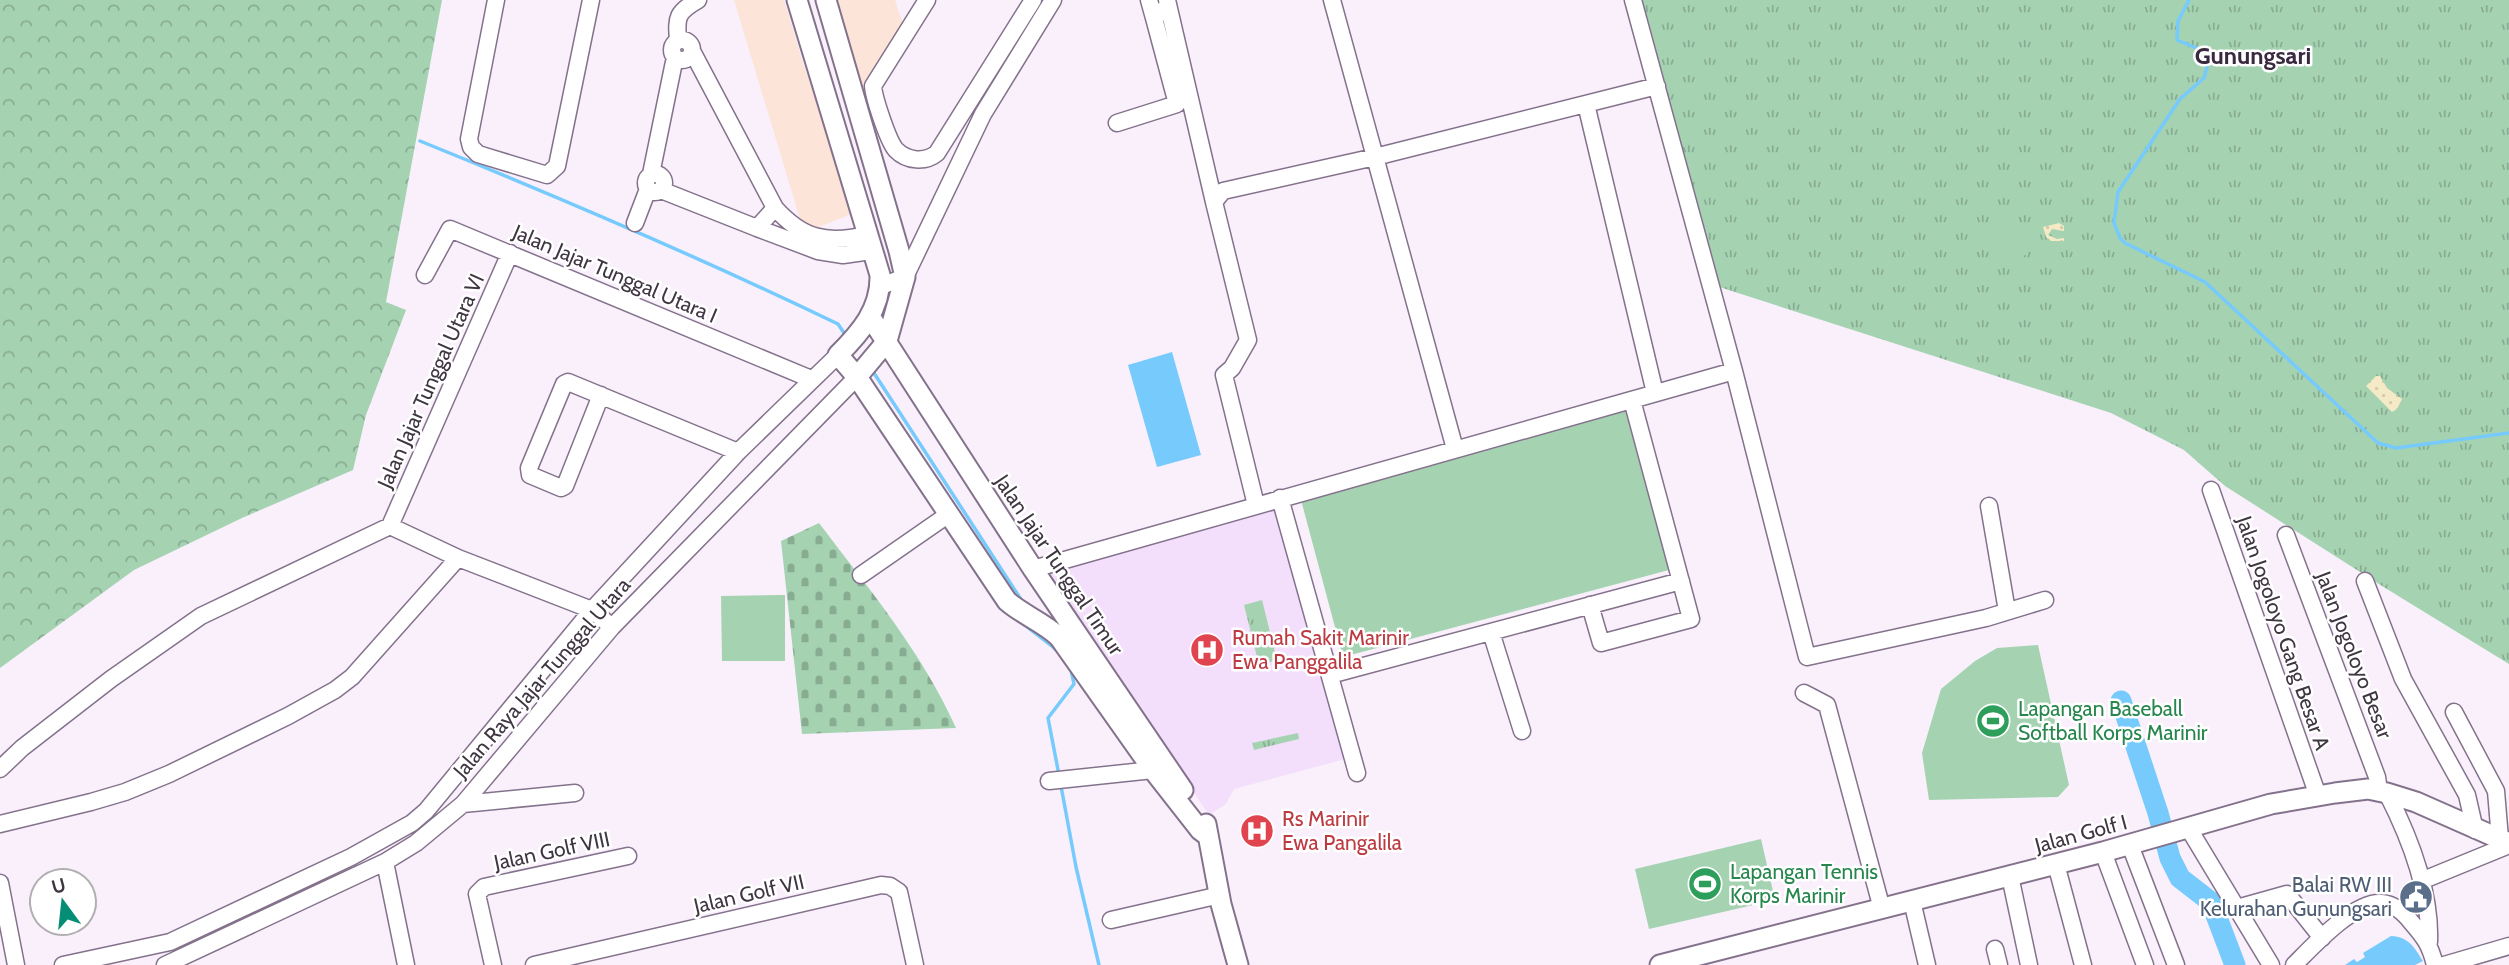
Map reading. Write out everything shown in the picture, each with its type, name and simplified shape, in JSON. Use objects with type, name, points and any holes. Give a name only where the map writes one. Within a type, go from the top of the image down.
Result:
[{"type":"main road","points":[[797,0],[880,275],[881,286],[869,321]]},
{"type":"main road","points":[[826,0],[905,277],[885,343]]},
{"type":"main road","name":"Jalan Jajar Tunggal Timur","points":[[869,321],[1033,569],[1159,767]]},
{"type":"main road","name":"Jalan Raya Jajar Tunggal Utara","points":[[841,352],[869,321]]},
{"type":"main road","name":"Jalan Raya Jajar Tunggal Utara","points":[[859,374],[885,343]]},
{"type":"main road","name":"Jalan Jajar Tunggal Timur","points":[[841,352],[859,374],[1007,601],[1027,616],[1049,627],[1059,637],[1208,827],[1220,895],[1238,965]]},
{"type":"main road","name":"Jalan Golf I","points":[[1660,965],[2130,845],[2316,793],[2361,790],[2383,792],[2416,802],[2506,842]]},
{"type":"street","points":[[496,0],[468,139],[478,154],[547,175],[557,166],[591,0]]},
{"type":"street","points":[[635,223],[654,184],[677,49],[678,15],[698,0]]},
{"type":"street","points":[[927,0],[873,86],[892,142],[898,151],[919,161],[937,153],[1033,0]]},
{"type":"street","points":[[881,286],[905,277],[983,114],[1053,0]]},
{"type":"street","points":[[1117,124],[1177,104],[1149,0]]},
{"type":"street","points":[[1332,0],[1455,449]]},
{"type":"street","points":[[1633,0],[1734,371],[1807,657],[2045,600]]},
{"type":"street","points":[[1154,19],[1167,3]]},
{"type":"street","points":[[1167,3],[1248,340],[1224,375],[1256,505]]},
{"type":"street","points":[[677,49],[686,59],[692,51],[775,208],[790,225],[804,233],[869,243]]},
{"type":"street","points":[[1214,202],[1223,191],[1375,157],[1657,86]]},
{"type":"street","points":[[1586,104],[1656,393]]},
{"type":"street","points":[[654,184],[818,251],[844,255],[869,243]]},
{"type":"street","points":[[757,228],[775,208]]},
{"type":"street","name":"Jalan Jajar Tunggal Utara I","points":[[425,275],[450,229],[811,379]]},
{"type":"street","name":"Jalan Jajar Tunggal Utara VI","points":[[390,526],[510,253]]},
{"type":"street","name":"Jalan Raya Jajar Tunggal Utara","points":[[63,965],[170,942],[351,857],[412,823],[426,811],[592,610],[738,452],[841,352]]},
{"type":"street","points":[[1033,569],[1734,371]]},
{"type":"street","name":"Jalan Raya Jajar Tunggal Utara","points":[[170,942],[170,963],[385,862],[416,843],[463,804],[612,626],[859,374]]},
{"type":"street","points":[[601,395],[565,485],[561,488],[530,475],[529,468],[564,384],[568,382],[601,395],[738,452]]},
{"type":"street","points":[[1590,605],[1601,643],[1691,620],[1632,400]]},
{"type":"street","name":"Jalan Jogoloyo Gang Besar A","points":[[2211,490],[2316,793]]},
{"type":"street","points":[[1280,498],[1357,773]]},
{"type":"street","points":[[1989,506],[2007,611]]},
{"type":"street","points":[[861,575],[949,514]]},
{"type":"street","points":[[0,769],[22,748],[111,678],[201,616],[390,526],[458,558],[592,610],[612,626]]},
{"type":"street","name":"Jalan Jogoloyo Besar","points":[[2286,535],[2383,792],[2401,821],[2421,881],[2429,918],[2429,942],[2435,965]]},
{"type":"street","points":[[0,824],[125,792],[170,774],[335,690],[352,677],[458,558]]},
{"type":"street","points":[[2365,580],[2403,679],[2467,795],[2475,830]]},
{"type":"street","points":[[1330,675],[1681,581]]},
{"type":"street","points":[[1491,632],[1522,731]]},
{"type":"street","points":[[1804,693],[1827,705],[1882,909]]},
{"type":"street","points":[[2421,881],[2506,842],[2496,791],[2454,712]]},
{"type":"street","points":[[1049,781],[1159,767]]},
{"type":"street","points":[[463,804],[575,793]]},
{"type":"street","points":[[2189,829],[2272,965]]},
{"type":"street","points":[[2130,845],[2176,965]]},
{"type":"street","points":[[2103,852],[2145,965]]},
{"type":"street","name":"Jalan Golf VIII","points":[[493,965],[478,890],[628,856]]},
{"type":"street","points":[[385,862],[406,965]]},
{"type":"street","points":[[2056,864],[2083,965]]},
{"type":"street","points":[[2010,876],[2029,965]]},
{"type":"street","points":[[0,883],[16,965]]},
{"type":"street","name":"Jalan Golf VII","points":[[534,965],[881,885],[890,886],[899,892],[915,965]]},
{"type":"street","points":[[2237,908],[2287,894],[2322,938]]},
{"type":"street","points":[[1111,920],[1220,895]]},
{"type":"street","points":[[1912,901],[1927,965]]},
{"type":"street","points":[[2294,965],[2322,938],[2361,908],[2382,903],[2397,908],[2429,942]]},
{"type":"street","points":[[2450,964],[2509,946]]},
{"type":"shaded area","points":[[734,0],[784,0],[854,213],[814,229],[802,226]]},
{"type":"shaded area","points":[[836,0],[895,0],[903,24],[863,89]]},
{"type":"shaded area","name":"Rumah Sakit Marinir Ewa Panggalila","points":[[1276,495],[1345,759],[1234,789],[1226,804],[1209,815],[1040,566]]},
{"type":"green space","points":[[0,0],[442,0],[386,302],[406,310],[366,415],[353,470],[242,518],[134,570],[0,668]]},
{"type":"green space","points":[[1633,0],[2509,0],[2509,664],[2225,486],[2184,450],[2111,413],[1710,284]]},
{"type":"green space","points":[[2003,221],[2026,224],[2031,230],[2032,238],[2024,256],[2001,266],[1991,260],[1983,235],[1987,226]]},
{"type":"green space","points":[[1624,406],[1669,570],[1343,657],[1301,500]]},
{"type":"green space","points":[[819,523],[911,647],[956,728],[802,734],[781,541]]},
{"type":"green space","points":[[785,595],[785,661],[722,661],[721,596]]},
{"type":"green space","points":[[1262,600],[1277,660],[1259,665],[1244,605]]},
{"type":"green space","name":"Lapangan Baseball Softball Korps Marinir","points":[[2038,645],[2069,785],[2058,797],[1929,800],[1922,753],[1941,689],[1975,661],[1997,648]]},
{"type":"green space","points":[[1298,733],[1299,739],[1254,750],[1252,743]]},
{"type":"green space","name":"Lapangan Tennis Korps Marinir","points":[[1761,839],[1775,900],[1649,929],[1635,869]]},
{"type":"sand","points":[[2059,223],[2064,226],[2064,231],[2052,229],[2048,235],[2057,239],[2064,238],[2064,241],[2051,241],[2046,237],[2043,227]]},
{"type":"sand","points":[[2376,376],[2380,376],[2387,388],[2402,399],[2397,409],[2392,412],[2366,386]]},
{"type":"water","points":[[1172,352],[1201,455],[1157,467],[1128,365]]},
{"type":"water","points":[[2391,936],[2407,941],[2423,961],[2415,965],[2345,965],[2354,959],[2357,962],[2365,957],[2363,953]]},
{"type":"waterway","points":[[2189,0],[2178,21],[2177,40],[2199,49],[2205,56],[2207,67],[2204,78],[2180,99],[2118,192],[2114,223],[2120,238],[2125,243],[2205,282],[2378,443],[2396,448],[2509,433]]},
{"type":"waterway","points":[[420,141],[735,276],[838,324],[846,336]]},
{"type":"waterway","points":[[872,370],[1022,601]]},
{"type":"waterway","points":[[1021,622],[1061,655]]},
{"type":"waterway","points":[[1059,775],[1048,718],[1074,684],[1071,670]]},
{"type":"waterway","points":[[2121,701],[2170,858],[2180,878],[2211,902],[2235,965]]},
{"type":"waterway","points":[[1061,786],[1076,867],[1099,965]]},
{"type":"place","name":"Rumah Sakit Marinir Ewa Panggalila","points":[[1207,650]]},
{"type":"place","name":"Lapangan Baseball Softball Korps Marinir","points":[[1993,721]]},
{"type":"place","name":"Rs Marinir Ewa Pangalila","points":[[1257,831]]},
{"type":"place","name":"Lapangan Tennis Korps Marinir","points":[[1705,884]]},
{"type":"place","name":"Balai RW III Kelurahan Gunungsari","points":[[2416,897]]},
{"type":"district","name":"Gunungsari","points":[[2253,56]]}]
